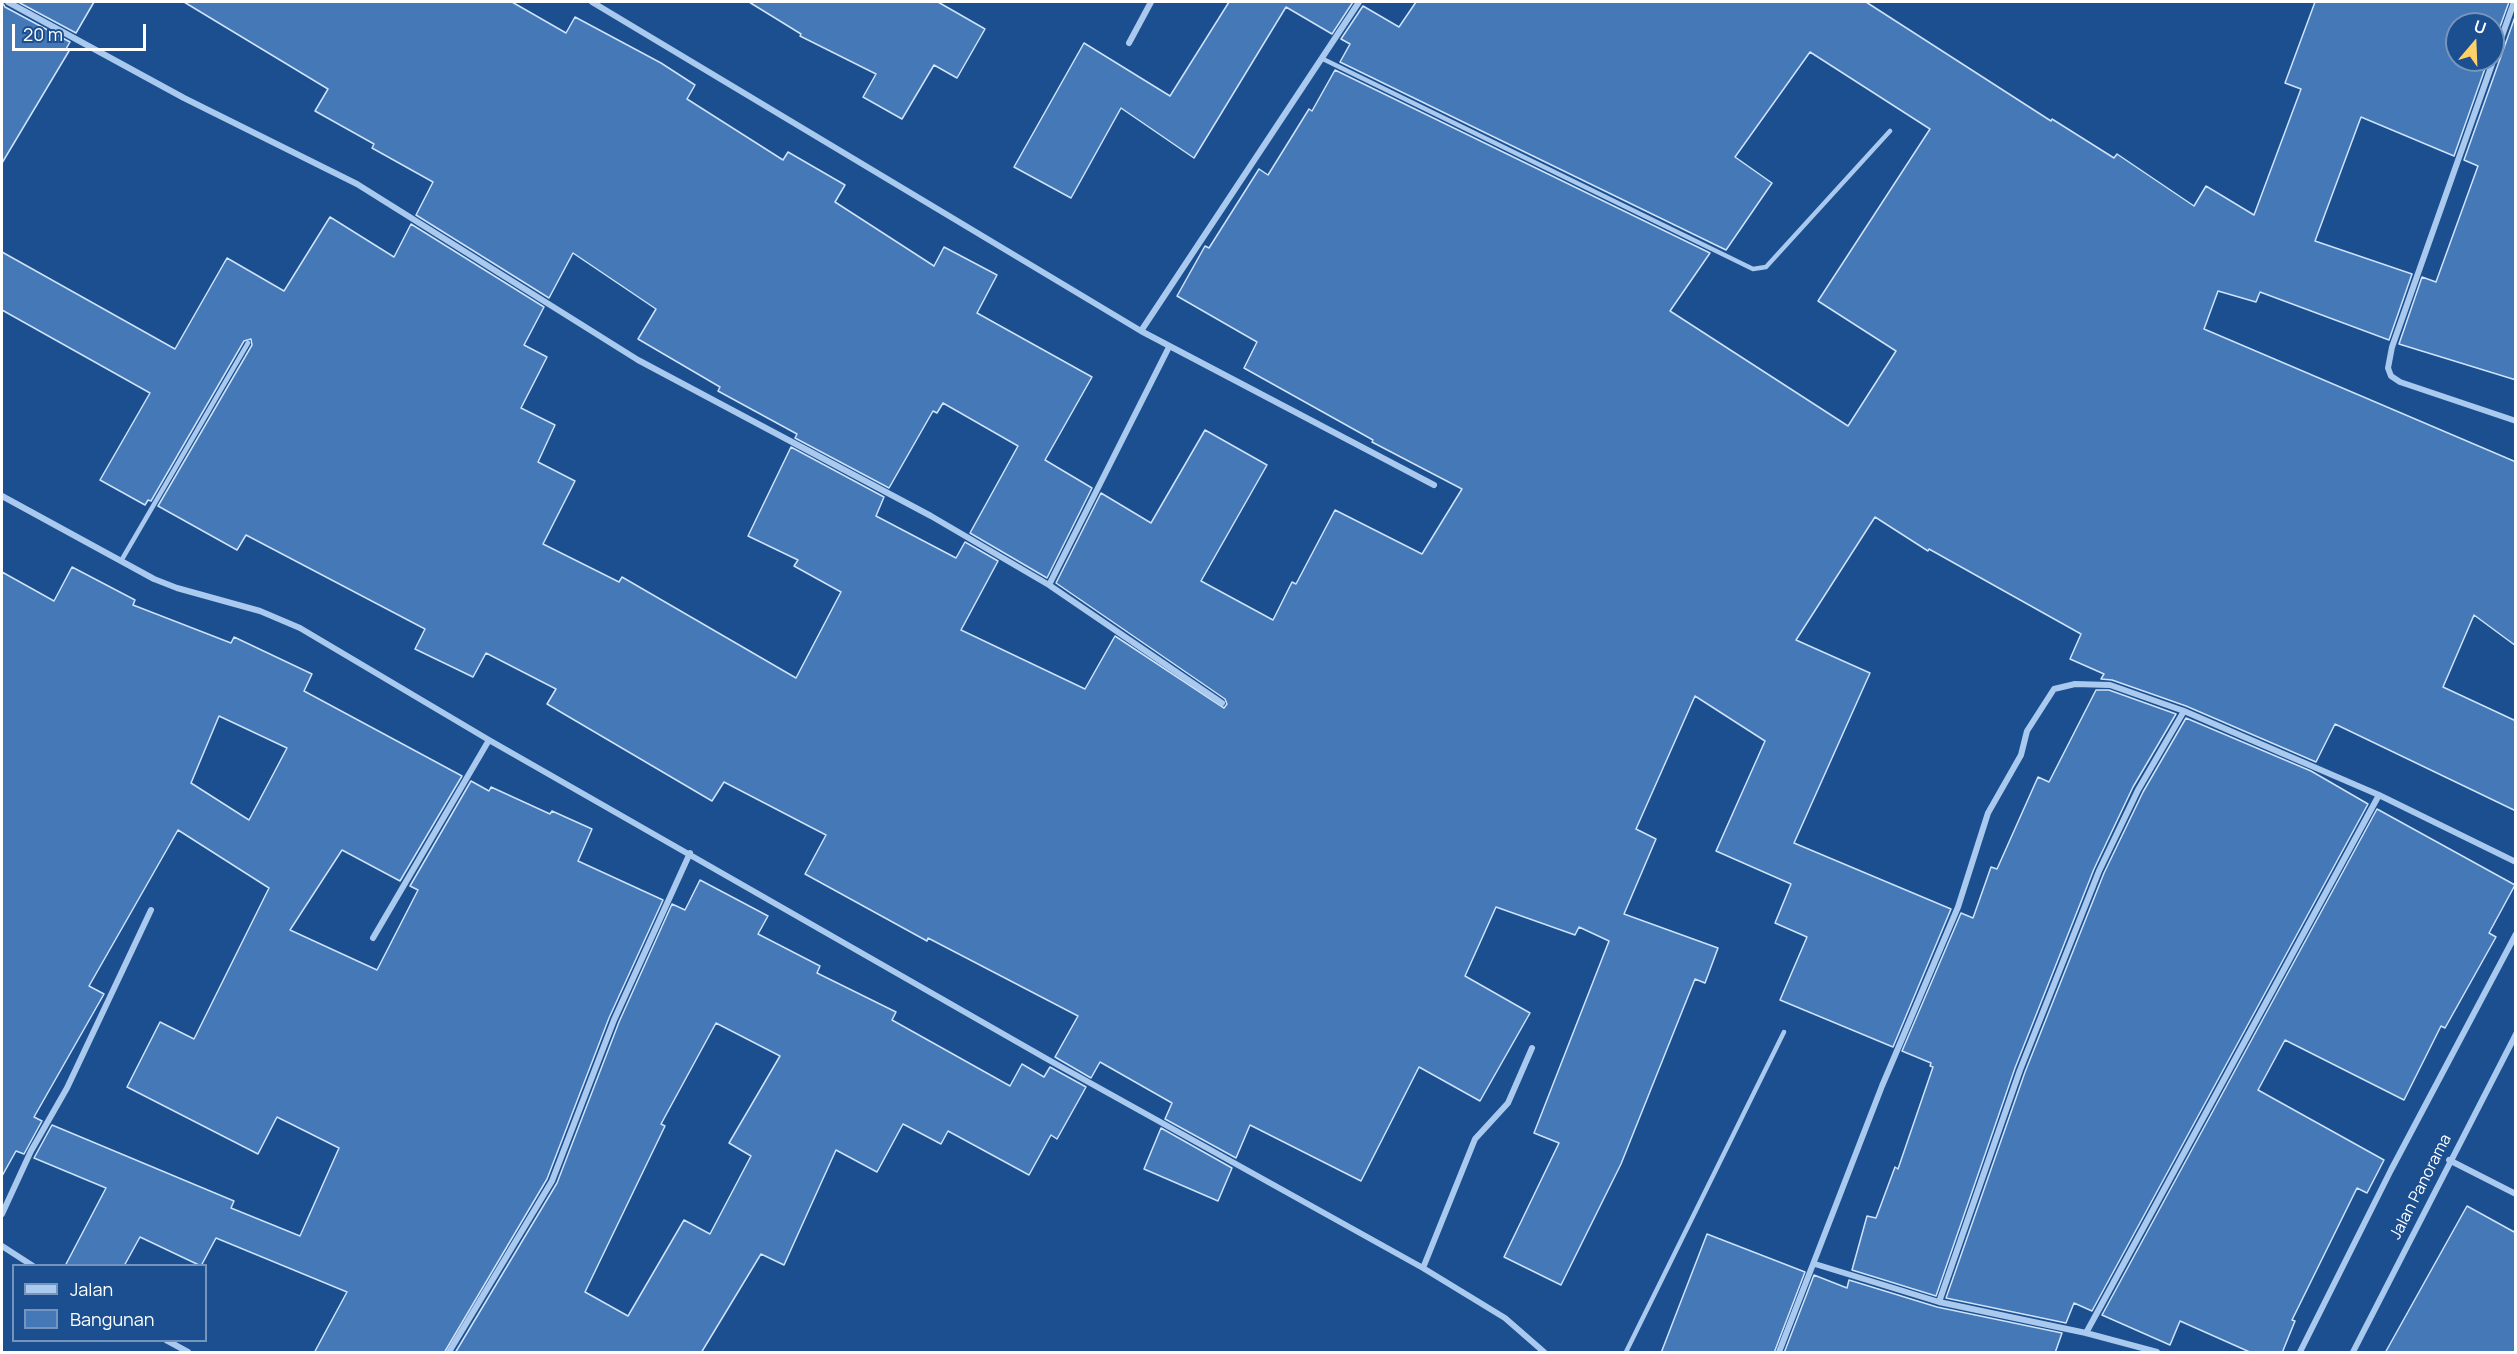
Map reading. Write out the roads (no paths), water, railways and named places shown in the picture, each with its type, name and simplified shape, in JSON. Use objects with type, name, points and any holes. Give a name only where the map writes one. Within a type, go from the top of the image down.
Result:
[{"type":"street","points":[[8,2],[184,98],[357,184],[638,360],[931,516],[1049,585],[1222,703]]},
{"type":"street","points":[[592,2],[1169,347],[1434,485]]},
{"type":"street","points":[[1129,43],[1151,2]]},
{"type":"street","points":[[1142,331],[1359,2]]},
{"type":"street","points":[[2514,2],[2392,347],[2388,368],[2391,376],[2400,382],[2516,421]]},
{"type":"street","points":[[1049,585],[1169,347]]},
{"type":"street","points":[[2,496],[121,561],[177,588],[280,618],[1047,1059],[1423,1268],[1505,1318],[1544,1353]]},
{"type":"street","points":[[1779,1353],[1882,1086],[1958,907],[1988,813],[2021,755],[2027,731],[2054,689],[2075,684],[2110,685],[2184,711],[2379,795],[2516,862]]},
{"type":"street","points":[[1939,1302],[2020,1070],[2099,872],[2138,790],[2184,711]]},
{"type":"street","points":[[373,938],[489,740]]},
{"type":"street","points":[[2086,1334],[2379,795]]},
{"type":"street","points":[[449,1353],[552,1181],[614,1020],[690,853]]},
{"type":"street","points":[[2,1214],[31,1151],[67,1089],[151,910]]},
{"type":"street","points":[[2300,1353],[2391,1170],[2516,934]]},
{"type":"street","name":"Jalan Panorama","points":[[2353,1353],[2449,1160],[2516,1034]]},
{"type":"street","points":[[1423,1268],[1475,1139],[1508,1103],[1532,1048]]},
{"type":"street","points":[[2449,1160],[2516,1194]]},
{"type":"street","points":[[2,1246],[30,1264]]},
{"type":"street","points":[[1815,1264],[1939,1302],[2086,1334],[2157,1353]]},
{"type":"street","points":[[168,1342],[188,1353]]},
{"type":"lane","points":[[1323,59],[1753,269],[1766,267],[1890,131]]},
{"type":"lane","points":[[121,561],[248,343]]},
{"type":"lane","points":[[1626,1353],[1784,1032]]}]
